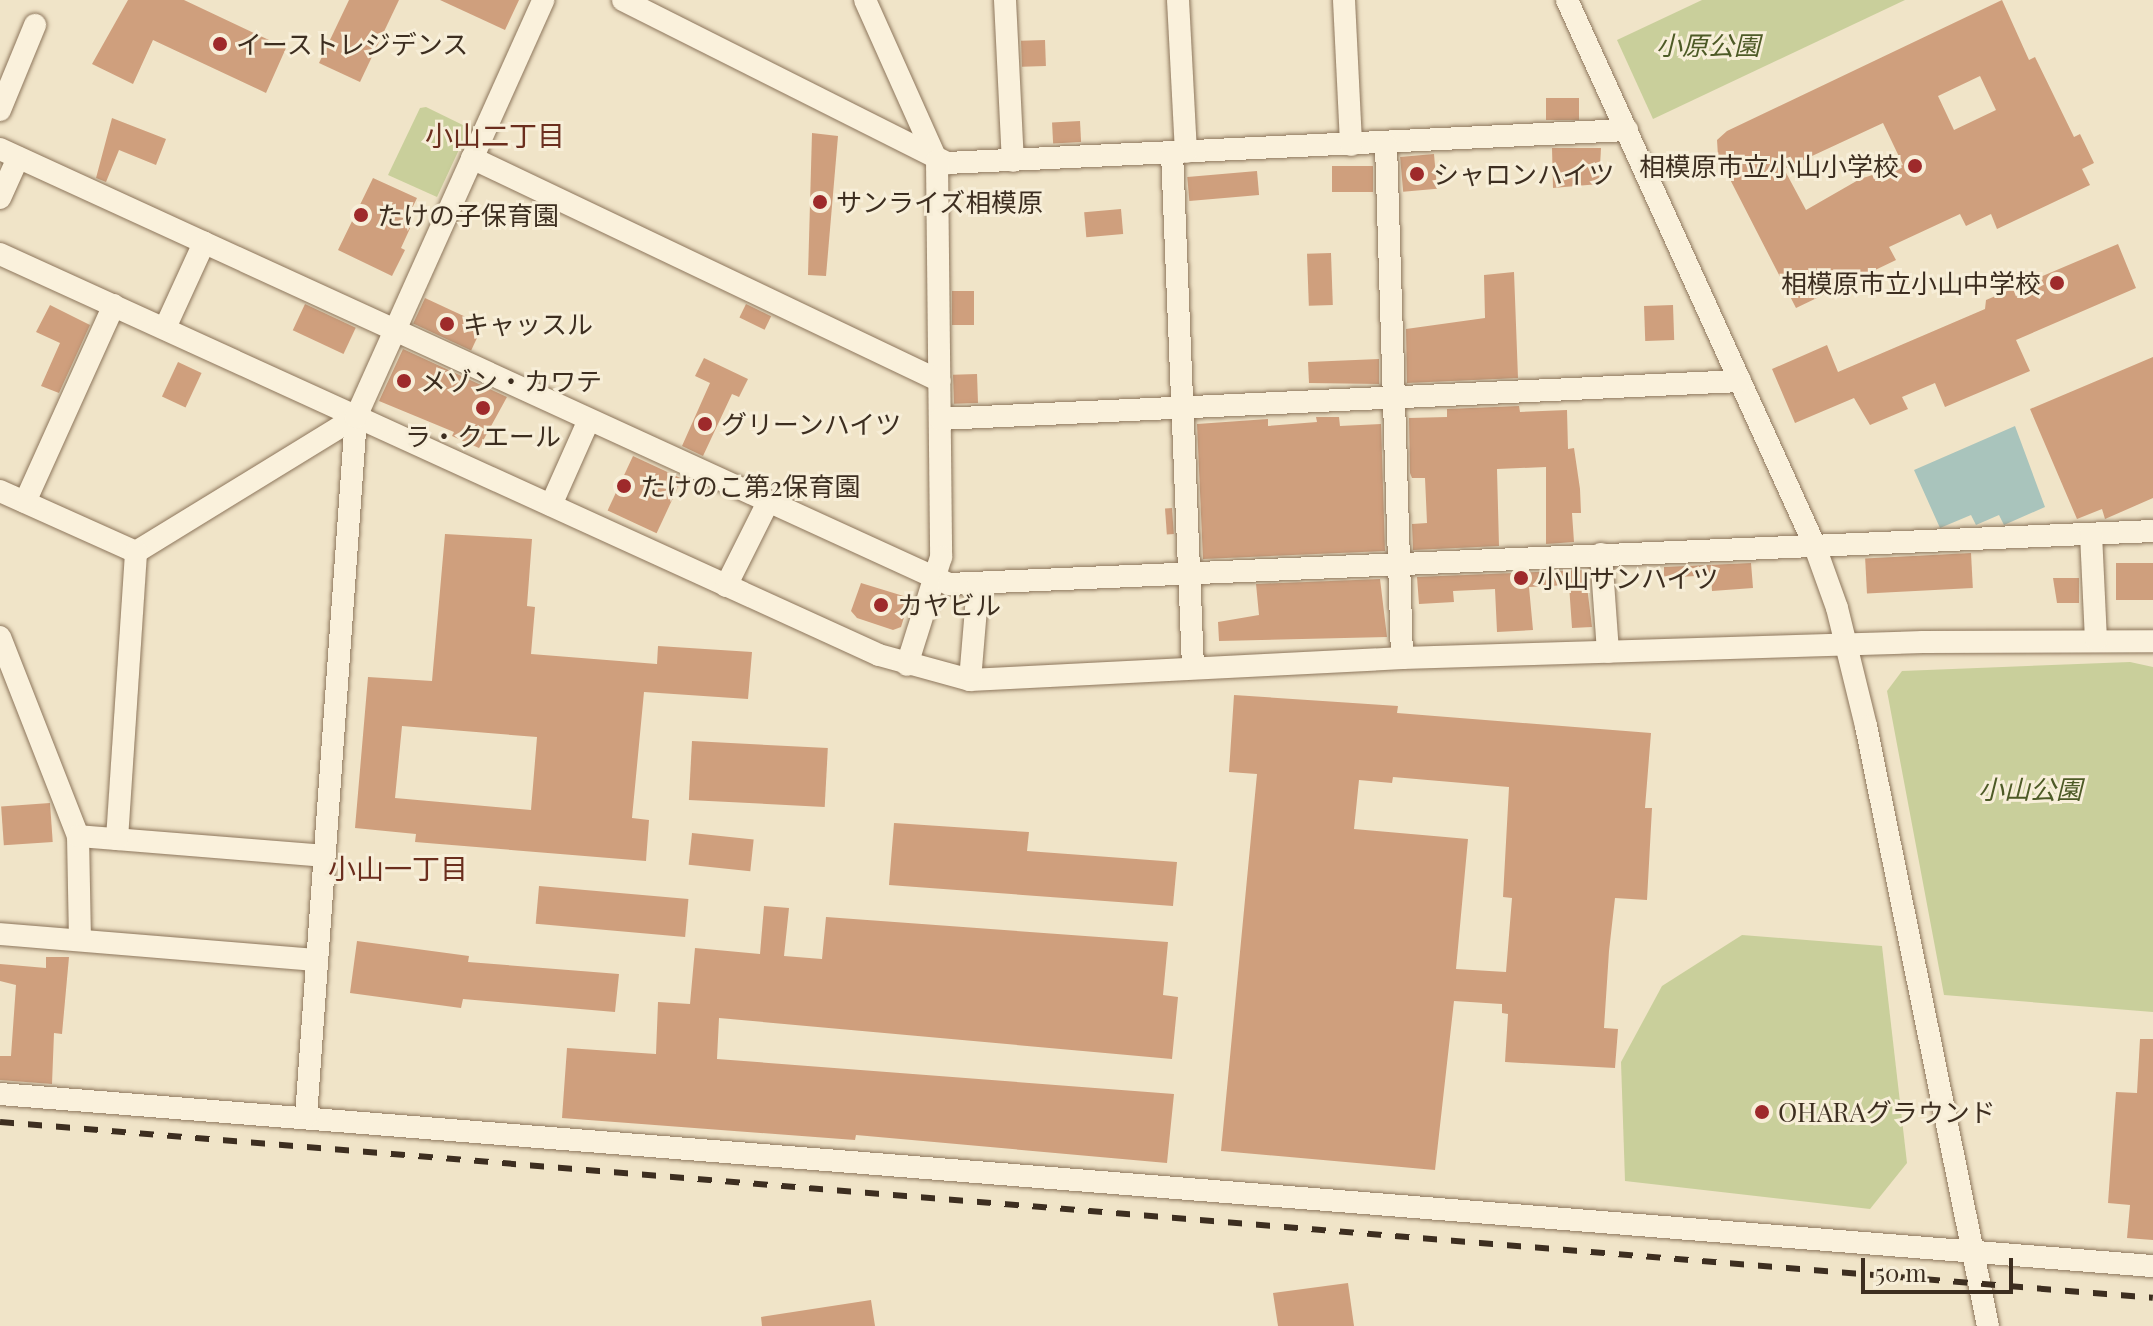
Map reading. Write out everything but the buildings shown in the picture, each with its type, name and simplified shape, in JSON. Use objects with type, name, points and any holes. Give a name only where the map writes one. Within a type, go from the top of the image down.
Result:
[{"type":"street","points":[[306,1117],[356,417],[392,330],[543,0]]},
{"type":"street","points":[[623,0],[937,161],[1013,161],[1386,145],[1627,130]]},
{"type":"street","points":[[865,0],[937,161],[941,557],[907,665]]},
{"type":"street","points":[[1005,0],[1013,161]]},
{"type":"street","points":[[1178,0],[1182,410],[1193,668]]},
{"type":"street","points":[[1344,0],[1351,145]]},
{"type":"street","points":[[1567,0],[1814,544],[1848,646],[1988,1326],[2007,1326]]},
{"type":"street","points":[[0,110],[35,25]]},
{"type":"street","points":[[1386,145],[1402,658]]},
{"type":"street","points":[[0,198],[9,153],[933,581],[978,584],[2153,531]]},
{"type":"street","points":[[472,158],[940,381]]},
{"type":"street","points":[[165,328],[204,243]]},
{"type":"street","points":[[0,254],[726,586],[907,665],[970,680],[1402,658],[2153,641]]},
{"type":"street","points":[[25,502],[114,305]]},
{"type":"street","points":[[940,419],[1182,410],[1740,381]]},
{"type":"street","points":[[136,552],[356,417]]},
{"type":"street","points":[[551,505],[588,422]]},
{"type":"street","points":[[0,491],[136,552]]},
{"type":"street","points":[[726,586],[767,504]]},
{"type":"street","points":[[2091,534],[2096,640]]},
{"type":"street","points":[[117,839],[136,552]]},
{"type":"street","points":[[1601,554],[1608,652]]},
{"type":"street","points":[[970,680],[978,584]]},
{"type":"street","points":[[0,637],[78,836],[80,939]]},
{"type":"street","points":[[78,836],[324,856]]},
{"type":"street","points":[[0,934],[317,960]]},
{"type":"street","points":[[0,1094],[2153,1266]]},
{"type":"green space","name":"小原公園","points":[[1702,0],[1905,0],[1653,119],[1617,40]]},
{"type":"green space","points":[[426,107],[469,128],[437,197],[388,175],[420,108]]},
{"type":"green space","name":"小山公園","points":[[2130,662],[2153,667],[2153,1012],[1944,995],[1887,691],[1902,671]]},
{"type":"green space","name":"OHARAグラウンド","points":[[1742,935],[1882,946],[1907,1163],[1870,1209],[1625,1181],[1621,1062],[1662,986]]},
{"type":"water","points":[[2015,426],[2045,507],[2004,525],[1999,515],[1976,525],[1971,515],[1940,528],[1914,470]]},
{"type":"railway","points":[[0,1122],[2153,1298]]},
{"type":"place","name":"イーストレジデンス","points":[[220,44]]},
{"type":"place","name":"相模原市立小山小学校","points":[[1915,166]]},
{"type":"place","name":"シャロンハイツ","points":[[1417,174]]},
{"type":"place","name":"サンライズ相模原","points":[[820,202]]},
{"type":"place","name":"たけの子保育園","points":[[361,215]]},
{"type":"place","name":"相模原市立小山中学校","points":[[2057,283]]},
{"type":"place","name":"キャッスル","points":[[447,324]]},
{"type":"place","name":"メゾン・カワテ","points":[[404,381]]},
{"type":"place","name":"ラ・クエール","points":[[483,408]]},
{"type":"place","name":"グリーンハイツ","points":[[705,424]]},
{"type":"place","name":"たけのこ第2保育園","points":[[624,486]]},
{"type":"place","name":"小山サンハイツ","points":[[1521,578]]},
{"type":"place","name":"カヤビル","points":[[881,605]]},
{"type":"place","name":"OHARAグラウンド","points":[[1762,1112]]},
{"type":"district","name":"小山二丁目","points":[[495,135]]},
{"type":"district","name":"小山一丁目","points":[[398,868]]}]
